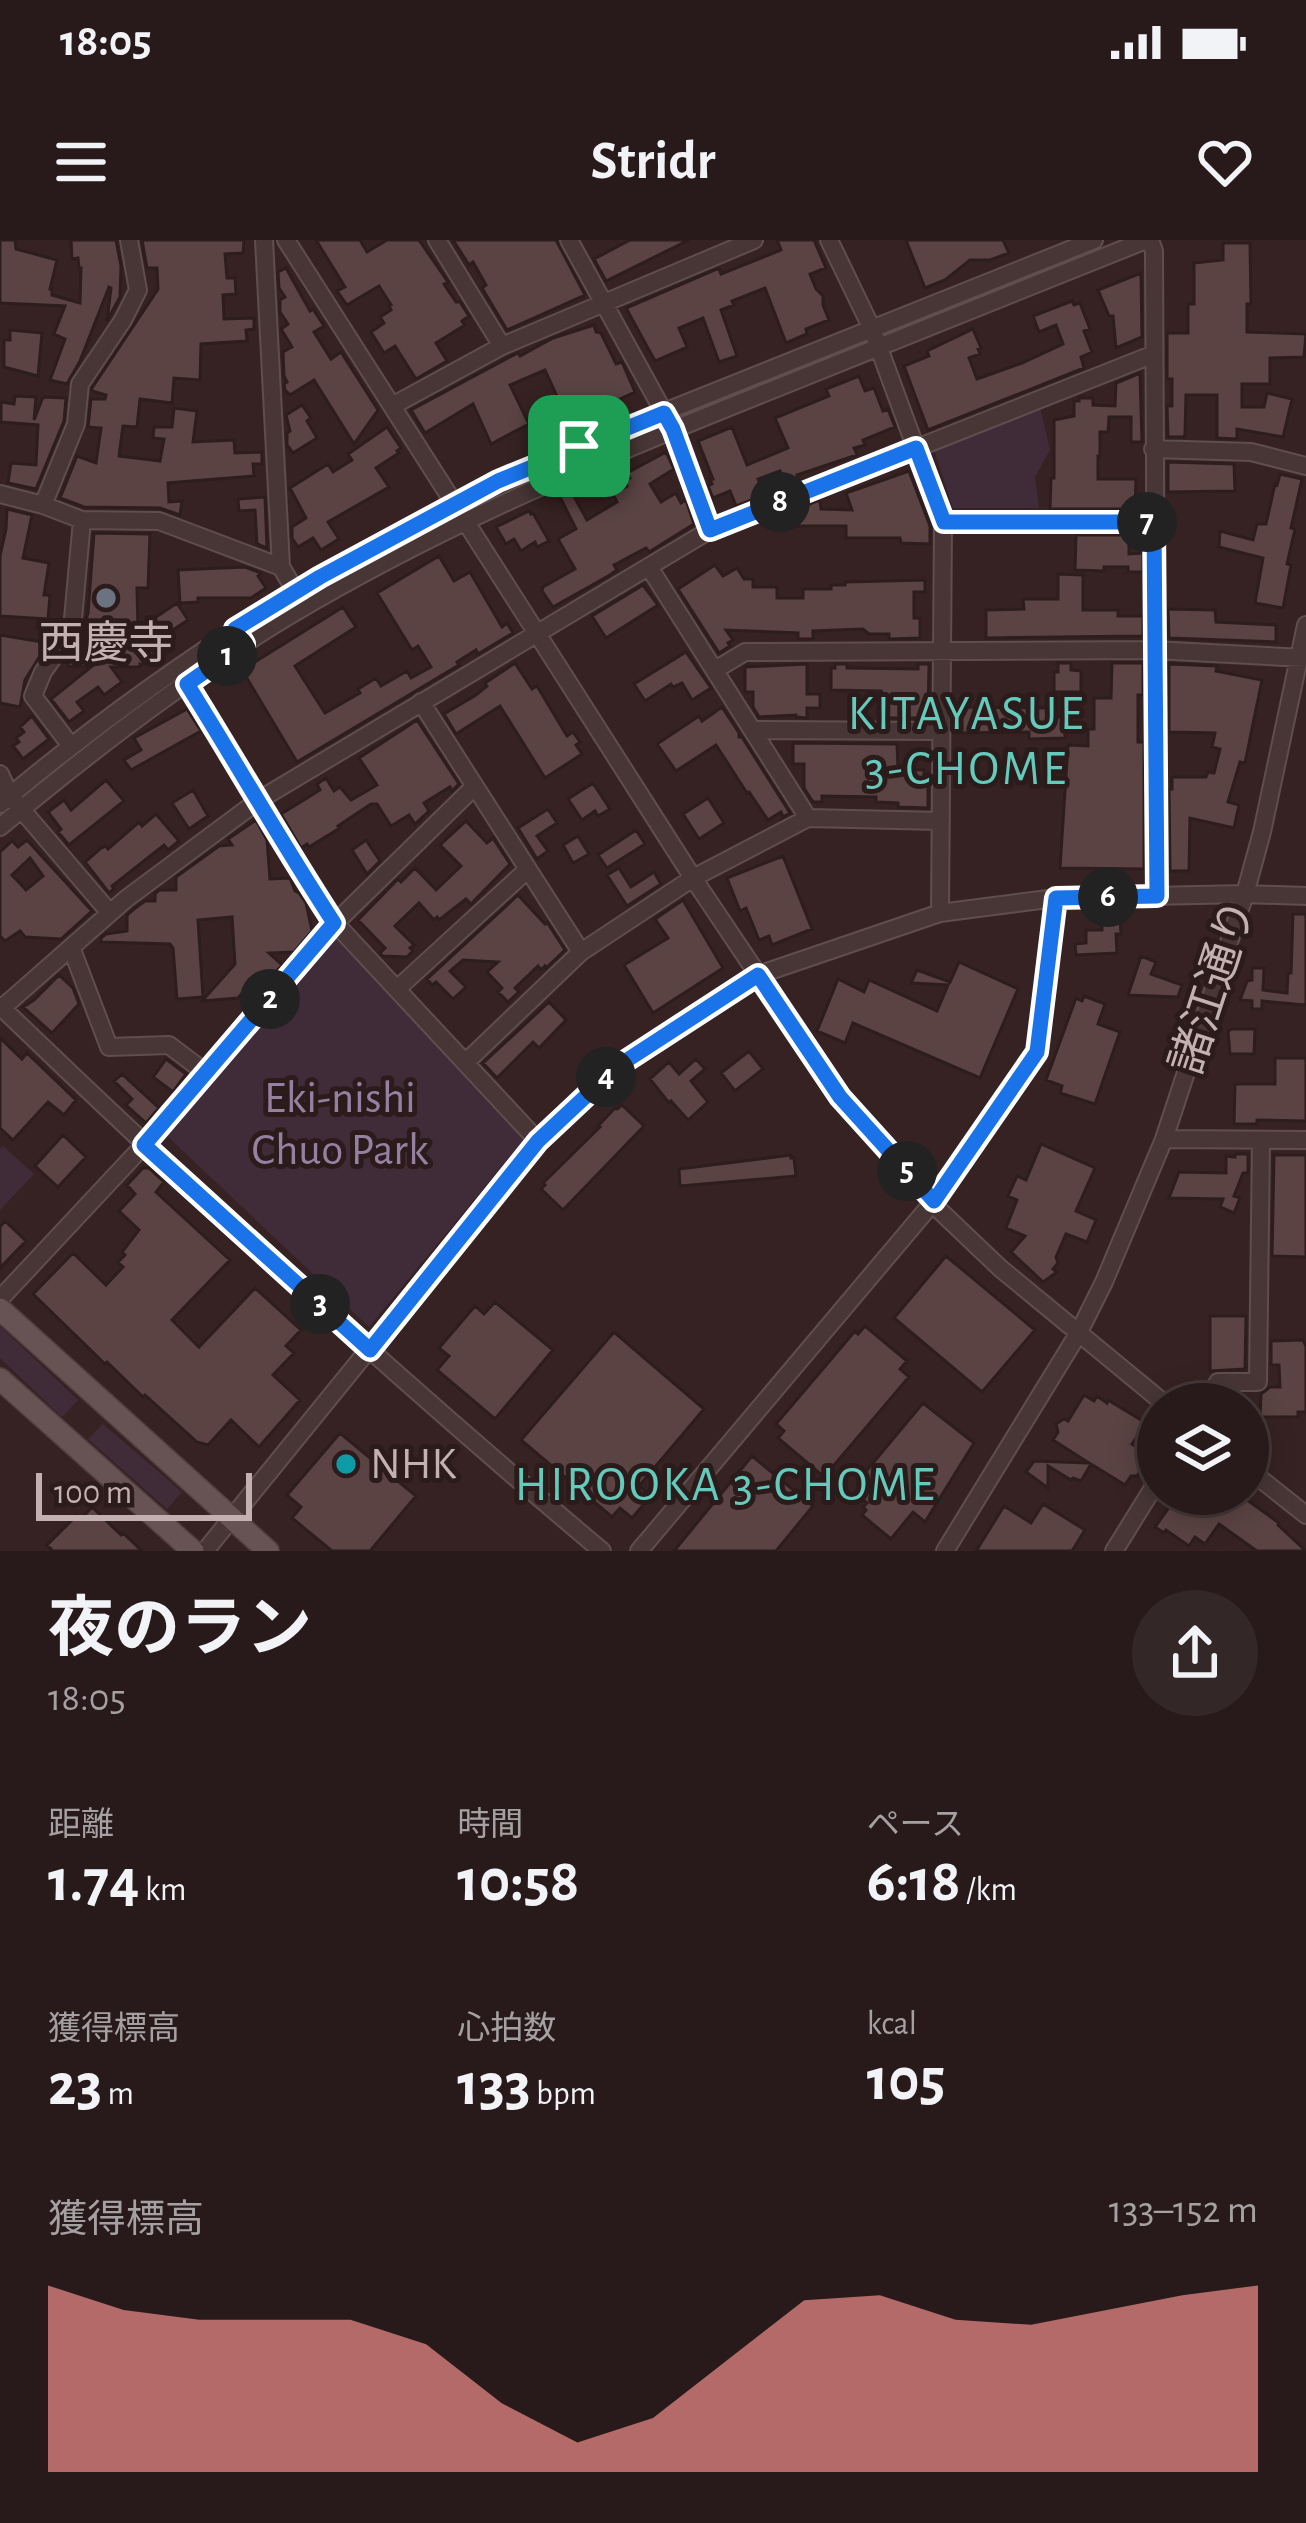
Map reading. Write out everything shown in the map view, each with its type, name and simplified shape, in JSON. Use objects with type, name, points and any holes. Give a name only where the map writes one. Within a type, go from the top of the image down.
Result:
[{"type":"main road","points":[[0,1309],[268,1551]]},
{"type":"main road","points":[[0,1379],[193,1551]]},
{"type":"street","points":[[43,505],[76,424],[80,384],[138,290],[129,240]]},
{"type":"street","points":[[264,240],[281,567],[296,592]]},
{"type":"street","points":[[286,240],[694,878],[840,1097],[952,1223],[1139,1383]]},
{"type":"street","points":[[437,240],[502,346]]},
{"type":"street","points":[[569,240],[668,421],[710,530]]},
{"type":"street","points":[[392,406],[502,346],[754,240]]},
{"type":"street","points":[[829,240],[875,338],[944,522],[940,914]]},
{"type":"street","points":[[875,338],[1094,240]]},
{"type":"street","points":[[0,826],[10,803],[115,712],[239,637],[466,521],[668,421],[875,338],[1148,240],[1154,251],[1157,896]]},
{"type":"street","points":[[602,1551],[370,1350],[144,1145],[1,1007],[110,913],[260,800],[710,530],[1154,354]]},
{"type":"street","points":[[10,803],[187,684],[296,592],[454,503],[579,446],[668,421]]},
{"type":"street","points":[[1153,448],[1251,452],[1306,466]]},
{"type":"street","points":[[0,494],[82,520],[159,521],[281,567]]},
{"type":"street","points":[[71,746],[33,696],[73,620],[82,520]]},
{"type":"street","points":[[944,522],[1154,522]]},
{"type":"street","points":[[649,567],[808,818]]},
{"type":"street","name":"諸江通り","points":[[945,1551],[1078,1334],[1164,1139],[1245,894],[1306,625]]},
{"type":"street","points":[[715,670],[745,652],[1154,650],[1302,658]]},
{"type":"street","points":[[187,684],[334,923],[538,1141]]},
{"type":"street","points":[[421,702],[581,952]]},
{"type":"street","points":[[753,730],[941,730]]},
{"type":"street","points":[[0,774],[10,803],[110,913]]},
{"type":"street","points":[[0,1299],[144,1145],[334,923],[475,786]]},
{"type":"street","points":[[466,1062],[581,952],[694,878],[808,818],[941,821]]},
{"type":"street","points":[[397,989],[529,869]]},
{"type":"street","points":[[205,1551],[538,1141],[618,1066],[758,975],[940,914],[1056,898],[1306,896]]},
{"type":"street","points":[[639,1551],[934,1201],[1037,1052],[1056,898]]},
{"type":"street","points":[[71,947],[109,1047],[169,1045],[206,1072]]},
{"type":"street","points":[[1164,1139],[1306,1140]]},
{"type":"street","points":[[1217,1383],[1258,1382],[1261,1140]]},
{"type":"street","points":[[1269,1486],[1306,1515]]},
{"type":"street","points":[[1114,1551],[1137,1514]]},
{"type":"green space","points":[[1039,403],[1050,450],[1035,477],[1039,508],[953,508],[933,447]]},
{"type":"green space","name":"Eki-nishi Chuo Park","points":[[335,930],[525,1138],[369,1327],[163,1132]]},
{"type":"green space","points":[[3,1146],[34,1174],[0,1210],[0,1149]]},
{"type":"green space","points":[[0,1326],[78,1400],[62,1417],[0,1358]]},
{"type":"green space","points":[[103,1424],[182,1492],[167,1509],[88,1439]]},
{"type":"building","points":[[0,240],[15,240],[16,249],[57,260],[52,295],[80,303],[81,268],[78,258],[72,259],[71,240],[116,240],[120,297],[107,321],[109,287],[67,384],[50,380],[65,339],[54,334],[65,306],[0,303]]},
{"type":"building","points":[[142,240],[244,240],[243,253],[225,254],[227,278],[235,278],[236,294],[223,295],[224,319],[254,318],[254,329],[246,330],[247,341],[201,344],[200,380],[174,378],[172,403],[140,399],[137,427],[123,426],[119,456],[160,461],[164,439],[153,438],[154,427],[172,427],[174,408],[197,411],[193,442],[234,440],[235,453],[262,452],[262,464],[253,464],[254,476],[168,483],[169,502],[182,501],[180,515],[160,508],[84,507],[60,498],[77,456],[96,463],[101,428],[88,427],[91,399],[105,399],[106,395],[92,388],[158,289],[157,268],[147,268]]},
{"type":"building","points":[[316,240],[360,240],[367,252],[387,240],[419,240],[469,316],[462,321],[465,325],[436,343],[447,361],[416,379],[395,346],[384,353],[371,332],[384,323],[380,317],[391,305],[379,286],[347,305],[337,291],[345,287]]},
{"type":"building","points":[[453,240],[556,240],[585,295],[507,330],[473,262],[469,265]]},
{"type":"building","points":[[630,240],[689,240],[606,281],[594,259]]},
{"type":"building","points":[[777,240],[814,240],[826,268],[810,274],[823,296],[829,320],[786,343],[765,288],[721,310],[737,356],[719,362],[703,318],[679,328],[687,347],[655,361],[626,308],[719,268],[721,274],[781,250]]},
{"type":"building","points":[[906,240],[1003,240],[1009,253],[970,260],[945,280],[925,288]]},
{"type":"building","points":[[1223,243],[1250,243],[1247,332],[1306,334],[1304,357],[1270,358],[1270,384],[1242,384],[1242,407],[1264,407],[1267,393],[1292,399],[1283,437],[1237,429],[1237,439],[1217,438],[1217,395],[1186,395],[1184,437],[1168,437],[1172,379],[1167,379],[1167,333],[1188,333],[1194,263],[1223,260]]},
{"type":"building","points":[[286,268],[324,326],[314,332],[331,359],[341,352],[378,410],[354,444],[314,380],[290,395],[285,390],[283,352],[292,347],[281,329],[288,324],[280,312],[280,300],[285,297],[278,272]]},
{"type":"building","points":[[1141,273],[1142,337],[1116,348],[1113,316],[1098,290]]},
{"type":"building","points":[[1072,301],[1080,303],[1090,329],[1084,331],[1092,352],[1081,357],[1084,368],[928,430],[904,366],[973,329],[981,348],[980,354],[969,358],[977,379],[1022,363],[1063,344],[1056,325],[1039,332],[1033,316]]},
{"type":"building","points":[[594,325],[616,364],[622,362],[635,392],[583,416],[579,407],[565,414],[545,370],[510,385],[529,424],[491,444],[473,404],[425,433],[411,410],[518,353]]},
{"type":"building","points":[[10,330],[42,333],[38,376],[4,367],[4,340],[10,340]]},
{"type":"building","points":[[1140,373],[1142,442],[1131,442],[1131,417],[1109,417],[1108,432],[1100,432],[1098,456],[1098,479],[1136,479],[1135,509],[1050,509],[1054,420],[1074,416],[1074,401],[1079,398],[1093,398],[1093,405],[1115,406],[1116,383]]},
{"type":"building","points":[[859,376],[865,391],[874,388],[895,427],[863,440],[865,445],[854,448],[857,455],[797,475],[799,481],[787,486],[780,471],[758,479],[765,495],[736,506],[730,491],[713,498],[708,486],[713,479],[698,441],[732,427],[747,465],[788,448],[775,418],[829,396],[826,389]]},
{"type":"building","points":[[15,396],[36,397],[34,420],[43,397],[66,398],[64,421],[36,489],[8,483],[11,463],[36,465],[38,425],[1,422],[1,402],[14,404]]},
{"type":"building","points":[[302,405],[317,438],[293,453],[287,445],[286,415]]},
{"type":"building","points":[[387,427],[401,448],[376,468],[389,487],[328,522],[339,539],[321,550],[313,538],[298,547],[292,527],[306,518],[290,488],[328,464],[333,472],[352,460],[348,454]]},
{"type":"building","points":[[666,452],[674,469],[650,484],[661,502],[676,493],[681,503],[686,500],[694,524],[649,552],[646,548],[614,565],[617,570],[610,575],[553,607],[543,587],[575,569],[558,539],[576,529],[560,497],[571,491],[587,520],[617,502],[613,494],[627,486],[627,473]]},
{"type":"building","points":[[1168,462],[1234,464],[1235,491],[1168,492]]},
{"type":"building","points":[[909,471],[930,526],[930,544],[901,543],[900,538],[846,538],[846,526],[791,526],[791,512],[801,512],[817,501],[821,509],[852,510],[846,493]]},
{"type":"building","points":[[1280,474],[1302,479],[1291,528],[1295,529],[1283,608],[1255,603],[1263,558],[1219,547],[1220,531],[1253,540],[1257,524],[1266,524]]},
{"type":"building","points":[[265,497],[267,548],[257,544],[255,510],[239,511],[238,499]]},
{"type":"building","points":[[7,509],[32,515],[23,558],[49,563],[44,595],[50,595],[48,619],[0,616],[0,556]]},
{"type":"building","points":[[529,511],[549,541],[537,547],[535,542],[521,551],[514,539],[506,544],[496,527]]},
{"type":"building","points":[[94,533],[150,534],[148,588],[137,588],[138,629],[177,603],[188,620],[164,636],[173,649],[149,664],[111,667],[122,682],[104,695],[98,687],[77,702],[84,711],[69,722],[51,699],[91,667],[68,666],[68,658],[88,613]]},
{"type":"building","points":[[1076,535],[1129,535],[1129,554],[1143,553],[1143,572],[1128,572],[1128,567],[1075,570]]},
{"type":"building","points":[[439,556],[454,581],[470,572],[502,627],[507,623],[513,633],[478,654],[476,650],[459,665],[297,762],[242,670],[343,607],[356,627],[295,666],[325,713],[376,678],[381,686],[407,671],[411,678],[431,667],[418,646],[412,650],[377,593]]},
{"type":"building","points":[[715,565],[723,576],[737,568],[744,579],[753,579],[753,587],[777,587],[777,598],[803,598],[803,589],[831,589],[845,582],[925,580],[925,592],[914,592],[920,638],[889,639],[889,634],[869,634],[863,629],[813,631],[813,639],[798,639],[798,633],[726,630],[733,640],[719,653],[678,589]]},
{"type":"building","points":[[245,567],[261,573],[258,576],[266,588],[251,598],[198,598],[198,602],[180,603],[178,570]]},
{"type":"building","points":[[1058,574],[1083,575],[1083,610],[1143,616],[1143,636],[986,638],[986,610],[1024,609],[1023,599],[1058,599]]},
{"type":"building","points":[[643,585],[658,605],[606,638],[592,616]]},
{"type":"building","points":[[1168,609],[1215,610],[1216,622],[1276,625],[1276,642],[1169,638]]},
{"type":"building","points":[[0,635],[48,643],[25,680],[20,707],[0,703]]},
{"type":"building","points":[[686,652],[711,688],[692,700],[682,683],[671,684],[645,701],[634,684]]},
{"type":"building","points":[[515,663],[532,689],[537,686],[567,736],[573,732],[580,742],[576,745],[582,754],[545,778],[500,706],[456,734],[444,714]]},
{"type":"building","points":[[1058,663],[1071,663],[1071,670],[1081,671],[1081,692],[1054,692]]},
{"type":"building","points":[[1112,663],[1143,663],[1138,742],[1144,742],[1144,869],[1060,868],[1068,745],[1088,746],[1088,729],[1094,729],[1094,698],[1111,698]]},
{"type":"building","points":[[807,664],[807,694],[820,694],[820,708],[807,708],[807,718],[759,717],[753,692],[745,692],[745,667]]},
{"type":"building","points":[[835,664],[918,669],[918,664],[929,664],[928,718],[883,718],[881,691],[831,690]]},
{"type":"building","points":[[1169,664],[1217,666],[1216,671],[1262,680],[1245,763],[1240,762],[1228,802],[1239,805],[1234,828],[1190,818],[1189,871],[1170,871],[1172,777],[1214,773],[1220,749],[1212,747],[1215,733],[1169,732]]},
{"type":"building","points":[[722,707],[790,813],[783,817],[781,812],[768,820],[716,745],[676,771],[657,744]]},
{"type":"building","points":[[954,707],[1050,708],[1049,717],[1065,717],[1065,738],[1029,739],[1029,732],[954,733]]},
{"type":"building","points":[[187,709],[201,731],[131,770],[124,760],[141,750],[134,738]]},
{"type":"building","points":[[32,716],[49,739],[23,759],[13,746],[24,732],[20,727]]},
{"type":"building","points":[[417,720],[459,784],[424,803],[429,811],[415,824],[409,815],[391,826],[377,804],[371,804],[340,828],[301,848],[281,814],[320,790],[317,784],[326,778],[334,791],[340,787],[351,800],[377,785],[359,758]]},
{"type":"building","points":[[793,743],[897,744],[898,769],[924,770],[928,778],[928,808],[898,807],[898,803],[876,802],[876,797],[822,796],[822,802],[813,802],[804,788],[804,764],[793,764]]},
{"type":"building","points":[[106,780],[124,801],[69,845],[48,812],[64,800],[71,810]]},
{"type":"building","points":[[593,783],[610,809],[598,816],[595,811],[582,820],[568,799]]},
{"type":"building","points":[[193,790],[208,816],[189,829],[172,803]]},
{"type":"building","points":[[708,798],[724,823],[699,839],[683,814]]},
{"type":"building","points":[[548,809],[557,823],[537,836],[548,851],[537,859],[518,828]]},
{"type":"building","points":[[156,814],[179,841],[168,850],[164,845],[109,893],[85,862]]},
{"type":"building","points":[[256,820],[267,840],[270,879],[290,878],[306,903],[312,931],[294,952],[269,953],[282,965],[253,999],[244,991],[238,998],[202,1001],[235,964],[232,917],[198,920],[203,997],[177,999],[170,944],[101,942],[106,934],[127,931],[127,915],[145,901],[155,901],[159,890],[176,890],[176,877],[219,846],[232,845],[228,839]]},
{"type":"building","points":[[466,821],[487,843],[493,838],[510,864],[471,904],[466,899],[439,920],[419,903],[395,926],[414,945],[413,951],[407,957],[383,956],[380,953],[385,948],[358,920],[415,868],[436,890],[461,866],[440,845]]},
{"type":"building","points":[[636,830],[645,844],[607,868],[598,855]]},
{"type":"building","points":[[578,836],[589,854],[573,863],[563,845]]},
{"type":"building","points":[[27,840],[92,911],[61,939],[25,937],[20,931],[5,941],[0,936],[0,852],[12,841],[18,847]],"holes":[[[30,858],[43,876],[26,890],[12,875]]]},
{"type":"building","points":[[366,840],[380,861],[367,874],[352,850]]},
{"type":"building","points":[[783,856],[812,929],[772,945],[769,936],[759,940],[727,878]]},
{"type":"building","points":[[619,868],[631,887],[654,872],[661,884],[627,906],[607,875]]},
{"type":"building","points":[[518,895],[547,922],[565,950],[546,968],[538,966],[508,1002],[487,972],[498,962],[463,960],[450,971],[466,987],[453,999],[436,982],[432,985],[427,979]]},
{"type":"building","points":[[683,900],[723,968],[653,1013],[624,965],[668,938],[655,919]]},
{"type":"building","points":[[1293,914],[1306,914],[1306,1003],[1262,1001],[1262,1009],[1252,1009],[1252,1001],[1240,1000],[1247,981],[1252,980],[1252,968],[1264,968],[1263,990],[1287,993]]},
{"type":"building","points":[[1102,919],[1120,919],[1117,953],[1076,955],[1075,944],[1086,943],[1086,930],[1102,930]]},
{"type":"building","points":[[1141,956],[1156,962],[1151,974],[1182,985],[1178,997],[1128,995]]},
{"type":"building","points":[[959,962],[1018,989],[980,1078],[853,1023],[845,1043],[817,1031],[838,979],[864,992],[869,980],[937,1011],[948,985],[911,983],[917,970],[950,982]]},
{"type":"building","points":[[59,975],[73,988],[79,1004],[52,1033],[23,1007]]},
{"type":"building","points":[[1084,996],[1105,1004],[1098,1024],[1120,1032],[1095,1104],[1060,1093],[1062,1086],[1046,1080],[1076,998],[1082,1001]]},
{"type":"building","points":[[549,1002],[566,1020],[539,1048],[533,1042],[497,1078],[483,1063]]},
{"type":"building","points":[[1231,1029],[1255,1029],[1254,1054],[1230,1054]]},
{"type":"building","points":[[0,1038],[22,1059],[27,1053],[76,1100],[64,1115],[48,1102],[13,1140],[0,1128]]},
{"type":"building","points":[[749,1051],[763,1069],[735,1091],[721,1073]]},
{"type":"building","points":[[1275,1058],[1306,1058],[1306,1121],[1234,1124],[1235,1084],[1275,1084]]},
{"type":"building","points":[[166,1059],[186,1074],[173,1092],[153,1077]]},
{"type":"building","points":[[696,1059],[705,1069],[691,1081],[708,1102],[688,1120],[650,1079],[669,1062],[679,1074]]},
{"type":"building","points":[[122,1074],[159,1108],[146,1123],[126,1105],[132,1099],[114,1081]]},
{"type":"building","points":[[622,1105],[644,1126],[563,1210],[541,1189],[543,1183]]},
{"type":"building","points":[[63,1135],[86,1157],[58,1187],[35,1166]]},
{"type":"building","points":[[1041,1144],[1095,1168],[1076,1211],[1096,1220],[1087,1242],[1066,1234],[1053,1269],[1057,1272],[1043,1282],[1011,1252],[1025,1236],[1006,1228],[1017,1200],[1008,1196],[1017,1176],[1026,1180]]},
{"type":"building","points":[[1248,1154],[1248,1173],[1243,1173],[1234,1196],[1240,1198],[1234,1213],[1220,1207],[1223,1199],[1169,1198],[1179,1172],[1226,1173],[1226,1156]]},
{"type":"building","points":[[791,1155],[796,1176],[680,1186],[679,1169]]},
{"type":"building","points":[[1274,1155],[1306,1155],[1306,1257],[1272,1256]]},
{"type":"building","points":[[143,1168],[164,1182],[156,1192],[230,1260],[172,1320],[199,1347],[255,1288],[301,1330],[286,1346],[294,1353],[273,1375],[300,1400],[259,1447],[231,1420],[208,1445],[197,1442],[105,1364],[33,1294],[73,1253],[106,1285],[123,1267],[118,1262],[125,1255],[122,1252],[139,1230],[119,1211],[135,1194],[127,1185]]},
{"type":"building","points":[[5,1221],[26,1241],[0,1268],[0,1227]]},
{"type":"building","points":[[946,1256],[1035,1330],[982,1392],[894,1318]]},
{"type":"building","points":[[495,1302],[553,1350],[495,1419],[437,1370],[449,1356],[439,1348],[475,1306],[484,1314]]},
{"type":"building","points":[[1210,1316],[1246,1316],[1245,1369],[1210,1371]]},
{"type":"building","points":[[865,1326],[907,1361],[900,1369],[909,1377],[824,1477],[778,1438],[784,1431],[776,1424],[855,1331],[858,1334]]},
{"type":"building","points":[[614,1332],[704,1409],[639,1486],[651,1496],[632,1518],[620,1508],[612,1517],[521,1440]]},
{"type":"building","points":[[1303,1340],[1306,1346],[1306,1412],[1298,1412],[1298,1417],[1269,1417],[1269,1388],[1280,1387],[1279,1365],[1271,1365],[1271,1341]]},
{"type":"building","points":[[1084,1395],[1094,1401],[1097,1396],[1108,1400],[1137,1418],[1132,1444],[1137,1447],[1137,1476],[1125,1485],[1091,1464],[1081,1481],[1071,1480],[1048,1466],[1048,1488],[1026,1472],[1034,1461],[1089,1463],[1053,1440],[1056,1424],[1068,1421]]},
{"type":"building","points":[[923,1403],[974,1443],[925,1522],[913,1512],[891,1539],[862,1515],[867,1503],[861,1498],[872,1484],[862,1476]]},
{"type":"building","name":"NHK","points":[[340,1433],[416,1496],[370,1551],[332,1551],[292,1518],[301,1507],[287,1495]]},
{"type":"building","points":[[752,1456],[813,1506],[776,1551],[674,1551]]},
{"type":"building","points":[[1043,1504],[1085,1530],[1072,1551],[976,1551],[1004,1506],[1031,1523]]},
{"type":"building","points":[[92,1507],[142,1551],[53,1551],[47,1545]]},
{"type":"building","points":[[1164,1515],[1268,1515],[1306,1551],[1257,1551],[1219,1524],[1205,1544],[1195,1537],[1189,1546],[1155,1527]]},
{"type":"place","name":"西慶寺","points":[[106,598]]},
{"type":"place","name":"NHK","points":[[346,1464]]},
{"type":"district","name":"KITAYASUE 3-CHOME","points":[[967,742]]},
{"type":"district","name":"HIROOKA 3-CHOME","points":[[726,1486]]},
{"type":"route","points":[[664,413],[710,530],[916,448],[944,522],[1154,522],[1157,896],[1056,898],[1037,1052],[934,1201],[840,1097],[758,975],[618,1066],[538,1141],[370,1350],[144,1145],[334,923],[187,684],[244,644],[235,629],[320,577],[498,481],[579,446],[664,413]]}]
